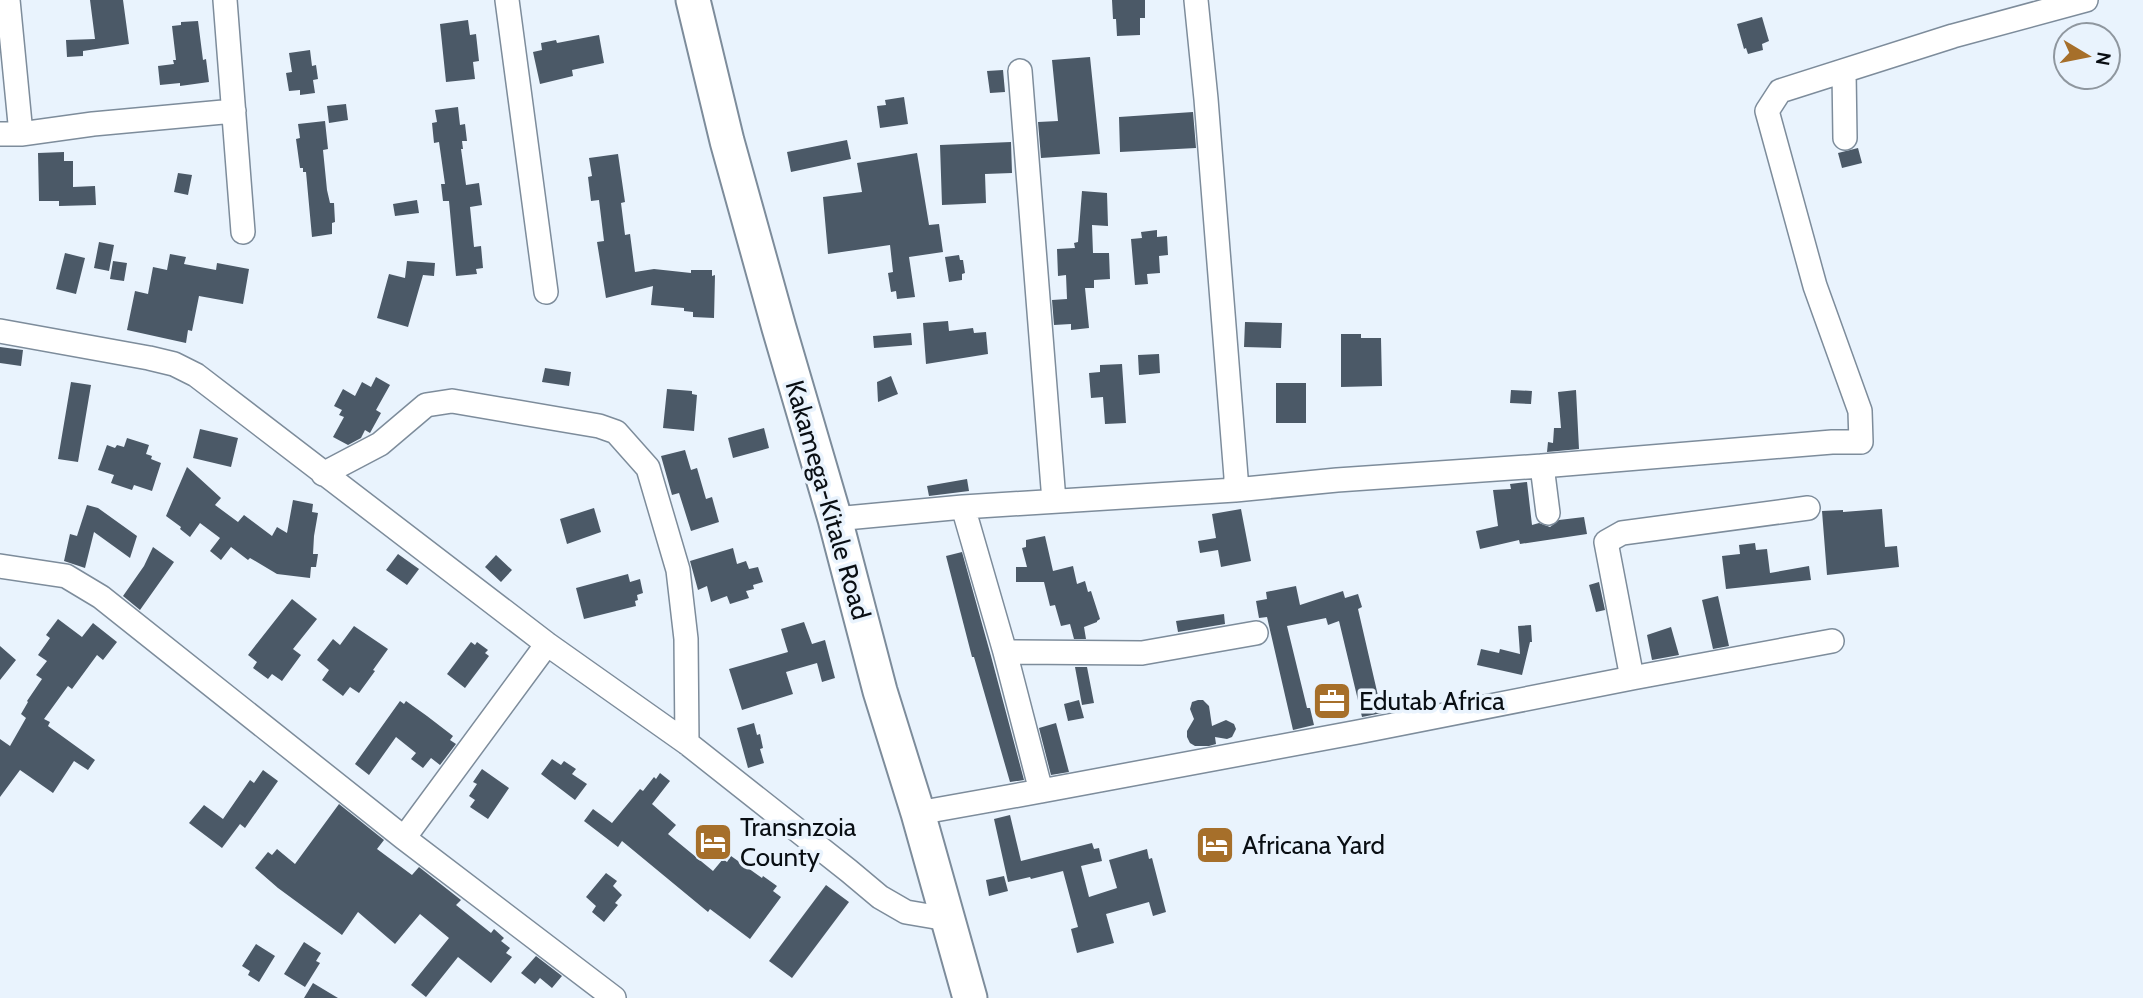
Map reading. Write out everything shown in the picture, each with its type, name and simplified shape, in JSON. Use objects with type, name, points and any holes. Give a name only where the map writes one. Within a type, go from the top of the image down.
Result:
[{"type":"highway","name":"Kakamega-Kitale Road","points":[[693,0],[727,141],[835,519],[880,691],[971,998]]},
{"type":"street","points":[[8,0],[10,134],[234,111]]},
{"type":"street","points":[[225,0],[243,232]]},
{"type":"street","points":[[507,0],[546,292]]},
{"type":"street","points":[[1196,0],[1208,124],[1235,490]]},
{"type":"street","points":[[835,519],[963,507],[1235,490],[1832,442],[1861,442],[1860,411],[1815,286],[1767,111],[1780,91],[1953,36],[2086,0]]},
{"type":"street","points":[[1020,71],[1054,501]]},
{"type":"street","points":[[1844,71],[1845,138]]},
{"type":"street","points":[[0,331],[149,358],[174,364],[196,374],[547,644],[687,744],[880,897],[906,912],[947,919]]},
{"type":"street","points":[[323,474],[380,444],[426,405],[452,401],[599,426],[616,432],[648,468],[678,570],[686,639],[687,744]]},
{"type":"street","points":[[1542,466],[1548,513]]},
{"type":"street","points":[[963,507],[1041,791]]},
{"type":"street","points":[[1632,678],[1606,542],[1622,533],[1808,508]]},
{"type":"street","points":[[0,566],[66,576],[101,597],[404,838],[614,998]]},
{"type":"street","points":[[1005,652],[1142,653],[1256,634]]},
{"type":"street","points":[[918,813],[1832,641]]},
{"type":"street","points":[[404,838],[547,644]]},
{"type":"building","points":[[90,0],[123,0],[129,44],[83,51],[83,56],[67,57],[66,40],[95,39]]},
{"type":"building","points":[[1112,0],[1145,0],[1145,18],[1140,18],[1140,35],[1117,36]]},
{"type":"building","points":[[1762,17],[1769,41],[1762,44],[1763,50],[1748,54],[1737,24]]},
{"type":"building","points":[[468,20],[470,35],[476,34],[479,61],[473,62],[475,79],[446,82],[440,24]]},
{"type":"building","points":[[198,21],[209,82],[180,86],[180,83],[160,85],[158,66],[174,64],[173,60],[176,60],[172,26],[181,25],[181,22]]},
{"type":"building","points":[[599,35],[604,63],[572,70],[573,76],[540,84],[533,52],[542,50],[541,43],[556,40],[557,43]]},
{"type":"building","points":[[310,50],[312,66],[316,65],[318,79],[313,80],[315,93],[300,95],[300,90],[289,91],[286,73],[292,72],[289,53]]},
{"type":"building","points":[[1090,57],[1100,154],[1041,158],[1038,122],[1058,121],[1052,60]]},
{"type":"building","points":[[1003,70],[1005,92],[990,93],[987,71]]},
{"type":"building","points":[[904,97],[908,124],[880,128],[877,106],[886,105],[885,100]]},
{"type":"building","points":[[346,104],[348,120],[329,123],[327,106]]},
{"type":"building","points":[[458,107],[460,125],[465,124],[467,141],[462,141],[461,149],[466,185],[479,183],[482,205],[470,207],[474,247],[481,246],[483,268],[476,269],[477,274],[456,276],[449,201],[443,201],[441,184],[445,184],[439,142],[434,143],[432,123],[437,122],[435,110]]},
{"type":"building","points":[[1193,112],[1196,148],[1120,152],[1119,117]]},
{"type":"building","points":[[325,121],[328,149],[323,150],[327,190],[330,203],[334,203],[335,222],[332,223],[332,234],[312,237],[306,172],[300,168],[296,139],[300,138],[298,124]]},
{"type":"building","points":[[847,140],[851,159],[791,172],[787,152]]},
{"type":"building","points":[[1011,142],[1012,173],[985,174],[986,203],[942,205],[940,145]]},
{"type":"building","points":[[1858,148],[1862,163],[1842,168],[1838,153]]},
{"type":"building","points":[[64,152],[64,161],[73,161],[73,187],[95,186],[96,205],[59,206],[59,201],[39,201],[38,153]]},
{"type":"building","points":[[917,153],[929,225],[939,224],[943,252],[909,257],[915,297],[897,299],[896,291],[891,292],[888,273],[893,272],[890,245],[828,254],[823,197],[862,192],[857,163]]},
{"type":"building","points":[[618,154],[625,202],[621,203],[625,235],[630,234],[635,272],[654,269],[691,273],[691,270],[712,270],[712,276],[715,275],[714,318],[693,317],[693,312],[684,311],[684,308],[651,305],[653,286],[606,298],[597,242],[604,241],[599,200],[591,201],[588,177],[592,176],[589,158]]},
{"type":"building","points":[[178,173],[192,175],[188,195],[174,192]]},
{"type":"building","points":[[1082,191],[1107,193],[1108,226],[1092,225],[1093,253],[1109,253],[1110,279],[1094,280],[1094,288],[1085,288],[1089,328],[1071,330],[1071,324],[1054,325],[1052,300],[1067,299],[1066,275],[1058,276],[1057,249],[1075,248],[1074,243],[1078,242]]},
{"type":"building","points":[[417,200],[419,213],[395,216],[393,204]]},
{"type":"building","points":[[1157,230],[1157,237],[1167,236],[1168,255],[1159,256],[1160,273],[1147,274],[1148,284],[1135,285],[1131,239],[1142,238],[1141,232]]},
{"type":"building","points":[[99,242],[114,245],[109,271],[94,268]]},
{"type":"building","points":[[65,253],[85,258],[76,294],[56,289]]},
{"type":"building","points":[[170,254],[186,257],[184,264],[216,270],[217,263],[249,269],[243,304],[199,296],[192,331],[188,330],[186,343],[127,330],[135,291],[148,294],[153,267],[167,270]]},
{"type":"building","points":[[959,255],[960,260],[963,260],[965,273],[962,274],[962,280],[949,282],[945,257]]},
{"type":"building","points":[[113,261],[127,263],[124,281],[110,279]]},
{"type":"building","points":[[407,261],[435,263],[434,276],[423,275],[408,327],[377,318],[389,274],[405,278]]},
{"type":"building","points":[[948,321],[949,331],[973,328],[974,333],[986,332],[988,354],[926,364],[923,323]]},
{"type":"building","points":[[1245,322],[1282,323],[1281,348],[1244,347]]},
{"type":"building","points":[[911,333],[912,345],[874,348],[873,336]]},
{"type":"building","points":[[1341,334],[1381,338],[1382,386],[1341,387]]},
{"type":"building","points":[[0,347],[23,350],[21,366],[0,363]]},
{"type":"building","points":[[1159,354],[1160,373],[1139,375],[1138,355]]},
{"type":"building","points":[[1122,364],[1126,423],[1105,424],[1103,397],[1091,398],[1089,373],[1100,372],[1100,365]]},
{"type":"building","points":[[545,368],[571,372],[569,386],[542,382]]},
{"type":"building","points":[[891,376],[898,394],[878,402],[877,382]]},
{"type":"building","points":[[376,377],[390,385],[376,410],[381,413],[370,433],[365,430],[361,438],[348,445],[333,437],[344,417],[339,415],[342,410],[334,406],[343,389],[355,396],[362,382],[371,387]]},
{"type":"building","points":[[71,382],[91,385],[78,462],[58,459]]},
{"type":"building","points":[[1276,383],[1306,383],[1306,423],[1276,423]]},
{"type":"building","points":[[667,389],[692,391],[692,394],[697,395],[694,431],[663,428]]},
{"type":"building","points":[[1511,390],[1532,391],[1531,404],[1510,403]]},
{"type":"building","points":[[1576,390],[1579,449],[1547,452],[1548,442],[1553,443],[1554,428],[1561,428],[1558,392]]},
{"type":"building","points":[[764,428],[769,448],[733,458],[728,438]]},
{"type":"building","points":[[200,429],[238,438],[231,467],[193,458]]},
{"type":"building","points":[[127,438],[149,445],[146,454],[161,463],[152,491],[134,485],[132,490],[111,483],[114,475],[98,470],[107,445],[124,447]]},
{"type":"building","points":[[685,450],[691,470],[697,468],[706,499],[712,497],[719,522],[691,531],[679,493],[672,495],[661,456]]},
{"type":"building","points":[[187,467],[221,498],[215,505],[238,522],[244,515],[272,536],[277,527],[287,533],[293,500],[313,504],[312,512],[318,513],[313,554],[318,554],[316,567],[311,567],[310,578],[277,574],[250,558],[248,560],[231,547],[221,560],[210,551],[220,538],[200,523],[190,537],[180,529],[181,527],[166,516]]},
{"type":"building","points":[[967,479],[969,491],[929,496],[927,486]]},
{"type":"building","points":[[1527,482],[1532,525],[1539,523],[1550,527],[1559,520],[1584,517],[1587,534],[1520,544],[1519,540],[1480,549],[1476,531],[1498,526],[1493,490],[1511,489],[1510,484]]},
{"type":"building","points":[[87,505],[98,508],[137,536],[130,558],[94,532],[85,568],[64,561],[70,534],[77,536]]},
{"type":"building","points":[[594,508],[601,532],[567,544],[560,519]]},
{"type":"building","points":[[1241,509],[1251,561],[1221,567],[1218,550],[1200,553],[1198,541],[1216,538],[1212,514]]},
{"type":"building","points":[[1882,509],[1885,547],[1897,546],[1899,567],[1827,575],[1822,511]]},
{"type":"building","points":[[1045,536],[1053,571],[1073,566],[1077,584],[1085,581],[1088,592],[1091,591],[1100,619],[1084,627],[1086,639],[1074,639],[1070,624],[1061,626],[1055,605],[1050,606],[1044,582],[1016,582],[1016,567],[1027,567],[1022,548],[1026,547],[1026,540]]},
{"type":"building","points":[[1755,543],[1756,550],[1767,549],[1770,573],[1809,566],[1811,580],[1726,589],[1722,556],[1740,554],[1739,545]]},
{"type":"building","points":[[153,547],[174,562],[140,610],[123,596],[144,566]]},
{"type":"building","points":[[733,548],[737,564],[746,561],[749,569],[758,567],[763,582],[746,591],[749,598],[730,604],[727,596],[711,602],[707,586],[698,590],[690,561]]},
{"type":"building","points":[[962,552],[1024,780],[1010,782],[972,657],[946,556]]},
{"type":"building","points":[[398,554],[419,569],[407,585],[386,570]]},
{"type":"building","points":[[496,555],[512,570],[501,582],[485,567]]},
{"type":"building","points":[[628,574],[630,582],[640,579],[643,593],[637,595],[636,606],[584,619],[576,588]]},
{"type":"building","points":[[1599,582],[1605,610],[1596,612],[1589,585]]},
{"type":"building","points":[[1296,586],[1300,605],[1343,591],[1345,598],[1358,594],[1362,607],[1358,609],[1382,713],[1362,717],[1339,621],[1328,625],[1326,618],[1287,626],[1307,708],[1310,708],[1314,725],[1293,730],[1267,617],[1259,618],[1256,601],[1267,599],[1266,592]]},
{"type":"building","points":[[1718,596],[1729,646],[1713,649],[1702,600]]},
{"type":"building","points":[[292,599],[317,619],[293,649],[301,655],[282,681],[272,674],[268,679],[253,668],[257,662],[248,655]]},
{"type":"building","points":[[1224,614],[1225,624],[1178,632],[1176,621]]},
{"type":"building","points":[[58,619],[82,637],[93,623],[117,642],[103,660],[97,655],[72,689],[68,686],[44,719],[50,722],[48,726],[95,760],[88,770],[74,761],[53,793],[20,770],[0,797],[0,739],[10,746],[26,718],[21,714],[42,679],[36,675],[47,661],[38,655],[50,638],[46,635]]},
{"type":"building","points":[[804,622],[812,644],[825,640],[835,678],[822,682],[817,663],[786,672],[793,694],[742,710],[729,669],[788,652],[781,629]]},
{"type":"building","points":[[1531,625],[1532,642],[1522,675],[1477,665],[1481,649],[1499,653],[1500,649],[1520,654],[1518,626]]},
{"type":"building","points":[[354,626],[388,649],[359,693],[350,687],[343,696],[322,680],[329,670],[317,660],[333,639],[340,645]]},
{"type":"building","points":[[1671,627],[1679,655],[1652,660],[1647,635]]},
{"type":"building","points":[[471,642],[475,645],[477,642],[488,650],[485,653],[489,656],[465,688],[447,674]]},
{"type":"building","points":[[0,646],[16,660],[0,680]]},
{"type":"building","points":[[1075,667],[1087,667],[1094,703],[1082,705]]},
{"type":"building","points":[[1079,700],[1084,718],[1068,721],[1064,704]]},
{"type":"building","points":[[1203,700],[1209,706],[1212,726],[1226,720],[1234,724],[1236,729],[1232,737],[1215,737],[1216,744],[1209,746],[1195,746],[1190,743],[1187,731],[1194,719],[1190,709],[1192,702]]},
{"type":"building","points":[[400,701],[404,704],[406,701],[427,716],[453,736],[450,740],[456,744],[440,765],[431,758],[423,768],[411,759],[416,753],[396,737],[369,775],[355,764]]},
{"type":"building","points":[[754,723],[757,735],[760,734],[764,763],[748,768],[737,728]]},
{"type":"building","points":[[1056,723],[1069,772],[1051,775],[1039,728]]},
{"type":"building","points":[[552,759],[561,765],[564,761],[576,769],[572,774],[587,784],[575,800],[541,774]]},
{"type":"building","points":[[482,769],[509,788],[488,819],[470,807],[475,800],[469,796],[477,784],[473,782]]},
{"type":"building","points":[[263,770],[278,781],[245,828],[240,824],[222,848],[189,823],[204,805],[223,819],[250,780],[254,783]]},
{"type":"building","points":[[660,773],[670,781],[652,804],[676,825],[668,834],[713,871],[723,859],[727,862],[731,856],[777,886],[773,891],[781,897],[750,939],[710,909],[708,912],[622,841],[618,847],[584,821],[593,809],[612,823],[640,789],[643,791]]},
{"type":"building","points":[[339,804],[384,840],[377,849],[412,875],[419,867],[461,900],[456,905],[491,933],[494,929],[504,938],[501,941],[510,948],[506,953],[512,957],[491,983],[458,957],[426,997],[411,985],[449,938],[420,914],[395,944],[358,912],[342,935],[255,868],[268,852],[272,855],[277,849],[295,864]]},
{"type":"building","points":[[1010,815],[1021,861],[1092,843],[1094,849],[1099,848],[1102,861],[1081,866],[1089,897],[1117,888],[1109,860],[1147,849],[1149,859],[1152,858],[1166,912],[1153,916],[1149,902],[1106,914],[1114,943],[1077,953],[1071,929],[1078,927],[1063,871],[1008,882],[994,819]]},
{"type":"building","points":[[606,873],[617,881],[613,886],[622,895],[615,903],[618,905],[604,922],[592,912],[596,906],[586,897]]},
{"type":"building","points":[[1004,876],[1008,891],[989,896],[986,880]]},
{"type":"building","points":[[826,885],[849,902],[792,978],[769,961]]},
{"type":"building","points":[[304,942],[321,953],[316,961],[320,963],[305,987],[284,974]]},
{"type":"building","points":[[256,944],[275,956],[259,982],[248,975],[250,971],[242,966]]},
{"type":"building","points":[[536,956],[562,976],[552,988],[540,978],[535,984],[521,973]]},
{"type":"building","points":[[313,983],[338,998],[304,998]]},
{"type":"place","name":"Edutab Africa","points":[[1332,701]]},
{"type":"place","name":"Transnzoia County","points":[[713,842]]},
{"type":"place","name":"Africana Yard","points":[[1215,845]]}]
